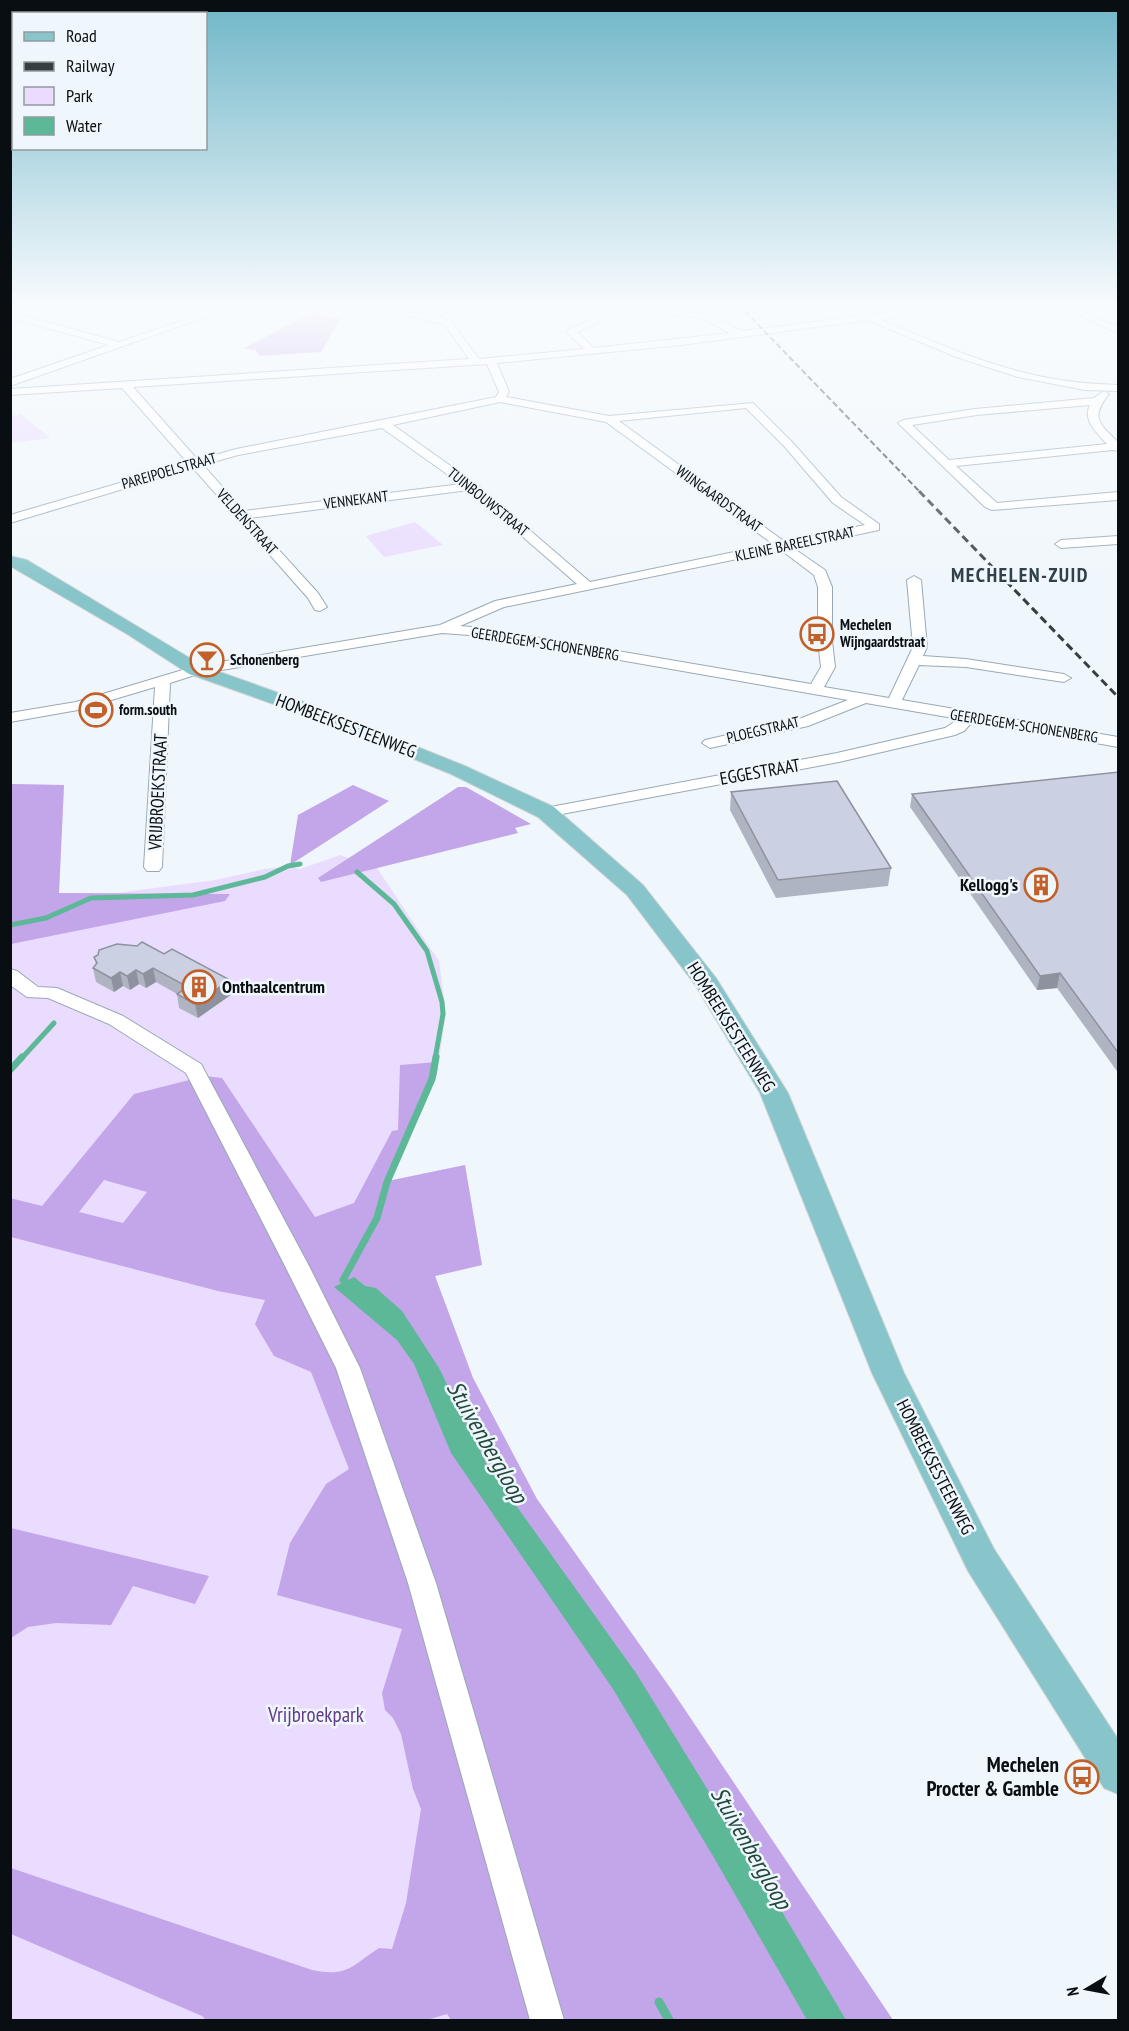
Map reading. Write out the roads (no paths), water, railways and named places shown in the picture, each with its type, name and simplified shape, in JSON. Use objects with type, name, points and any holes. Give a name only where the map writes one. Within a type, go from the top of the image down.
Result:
[{"type":"main road","name":"HOMBEEKSESTEENWEG","points":[[10,561],[21,564],[196,670],[314,712],[447,766],[546,812],[635,890],[707,983],[774,1094],[888,1373],[981,1560],[1119,1774]]},
{"type":"street","name":"VELDENSTRAAT","points":[[138,400],[320,607]]},
{"type":"street","name":"PAREIPOELSTRAAT","points":[[10,519],[236,452],[496,400]]},
{"type":"street","name":"WIJNGAARDSTRAAT","points":[[504,400],[609,419],[820,573],[825,587],[825,641],[828,667],[815,690]]},
{"type":"street","points":[[1095,401],[1090,410],[1092,418],[1106,435],[1118,443]]},
{"type":"street","points":[[1095,401],[975,412],[903,423],[989,504],[996,507],[1119,496]]},
{"type":"street","name":"KLEINE BAREELSTRAAT","points":[[442,629],[500,604],[875,527],[837,500],[788,444],[749,405],[609,419]]},
{"type":"street","name":"TUINBOUWSTRAAT","points":[[384,424],[472,486],[587,586]]},
{"type":"street","points":[[947,464],[1118,443]]},
{"type":"street","name":"VENNEKANT","points":[[231,504],[457,476]]},
{"type":"street","name":"VENNEKANT","points":[[240,515],[472,486]]},
{"type":"street","points":[[1061,544],[1119,540]]},
{"type":"street","points":[[893,704],[920,647],[914,580]]},
{"type":"street","name":"GEERDEGEM-SCHONENBERG","points":[[10,718],[78,706],[196,670],[442,629],[483,632],[968,718],[1119,742]]},
{"type":"street","points":[[914,660],[966,663],[1064,678]]},
{"type":"street","name":"VRIJBROEKSTRAAT","points":[[153,867],[163,681]]},
{"type":"street","name":"PLOEGSTRAAT","points":[[815,690],[816,716]]},
{"type":"street","name":"PLOEGSTRAAT","points":[[710,743],[803,723],[864,699]]},
{"type":"street","name":"EGGESTRAAT","points":[[546,812],[839,757],[956,731],[968,718]]},
{"type":"street","points":[[10,975],[34,993],[50,992],[116,1020],[194,1069],[291,1255],[348,1368],[422,1583],[547,2020]]},
{"type":"water","points":[[354,1277],[365,1286],[376,1288],[402,1311],[439,1368],[487,1465],[636,1673],[846,2020],[807,2020],[713,1856],[613,1689],[451,1453],[414,1364],[397,1340],[334,1287]]},
{"type":"waterway","name":"Stuivenbergloop","points":[[10,925],[46,918],[91,898],[193,895],[265,877],[288,866],[300,864]]},
{"type":"waterway","name":"Stuivenbergloop","points":[[357,872],[394,904],[427,951],[442,1002],[443,1014],[435,1059]]},
{"type":"waterway","points":[[21,1059],[54,1023]]},
{"type":"waterway","points":[[10,1070],[22,1057]]},
{"type":"waterway","name":"Stuivenbergloop","points":[[351,1286],[343,1280],[377,1218],[387,1182],[432,1079],[436,1057]]},
{"type":"waterway","points":[[659,2002],[669,2020]]},
{"type":"railway","points":[[831,400],[920,492]]},
{"type":"railway","points":[[919,491],[1118,697]]},
{"type":"place","name":"Mechelen Wijngaardstraat","points":[[817,634]]},
{"type":"place","name":"Schonenberg","points":[[207,660]]},
{"type":"place","name":"form.south","points":[[96,710]]},
{"type":"place","name":"Kellogg's","points":[[1041,885]]},
{"type":"place","name":"Onthaalcentrum","points":[[199,987]]},
{"type":"place","name":"Mechelen Procter & Gamble","points":[[1082,1777]]},
{"type":"district","name":"MECHELEN-ZUID","points":[[1020,575]]},
{"type":"park label","name":"Vrijbroekpark","points":[[316,1715]]}]
